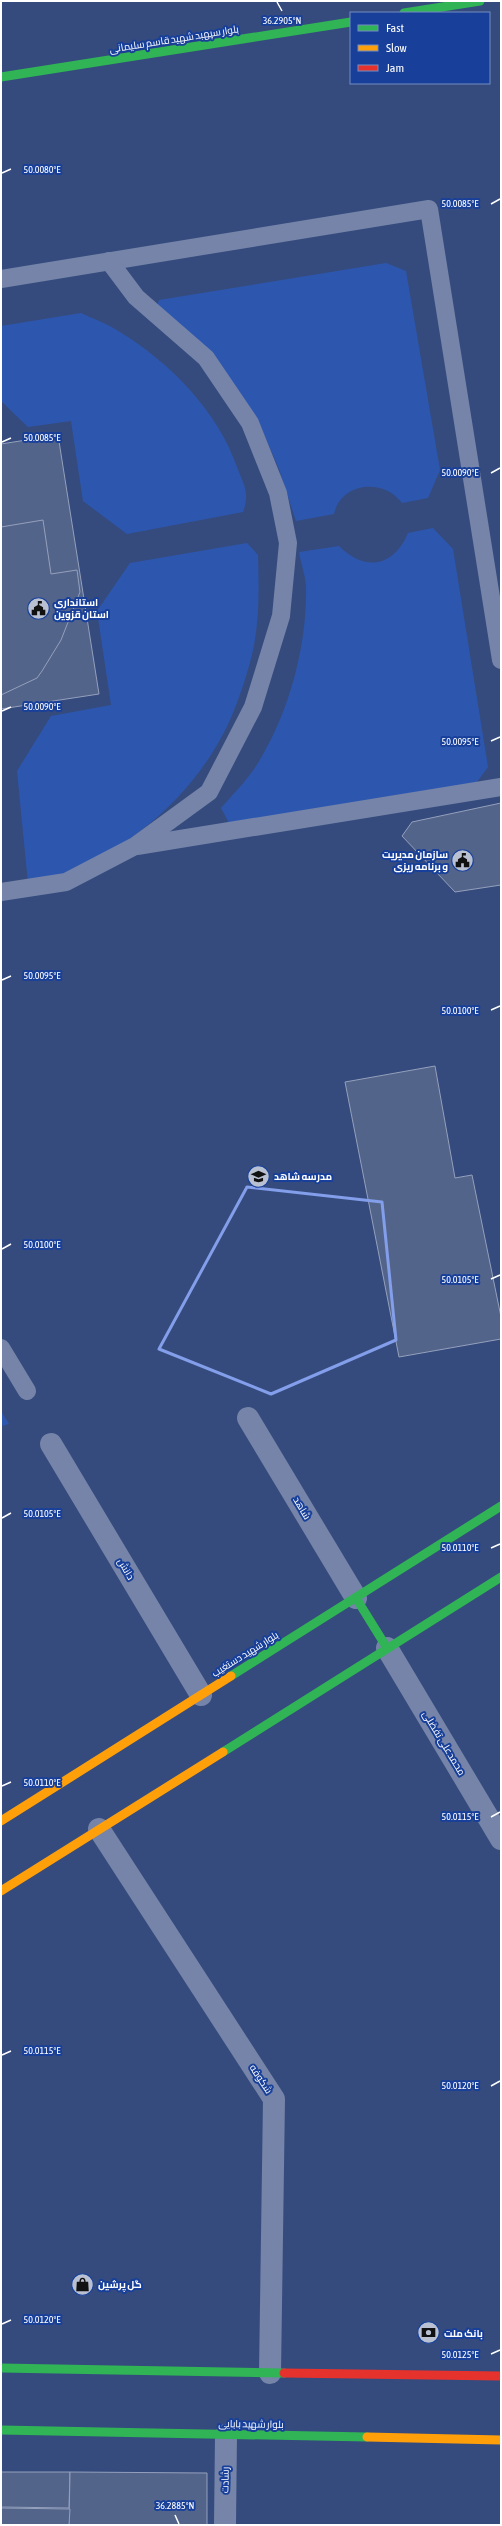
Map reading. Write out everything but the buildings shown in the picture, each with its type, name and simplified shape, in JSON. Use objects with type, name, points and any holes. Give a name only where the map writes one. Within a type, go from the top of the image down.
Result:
[{"type":"main road","points":[[410,12],[480,1]]},
{"type":"main road","name":"بلوار سپهبد شهید قاسم سلیمانی","points":[[1,77],[350,22]]},
{"type":"main road","name":"بلوار شهید دستغیب","points":[[1,1821],[501,1506]]},
{"type":"main road","points":[[1,1891],[501,1577]]},
{"type":"main road","points":[[356,1598],[387,1648]]},
{"type":"main road","points":[[1,2368],[501,2376]]},
{"type":"main road","name":"بلوار شهید بابایی","points":[[1,2430],[501,2440]]},
{"type":"street","name":"شاهد","points":[[248,1418],[356,1598]]},
{"type":"street","name":"دانش","points":[[51,1444],[201,1695]]},
{"type":"street","name":"محمدعلی تفضلی","points":[[387,1648],[501,1838]]},
{"type":"street","name":"شکوفه","points":[[99,1829],[274,2098],[270,2373]]},
{"type":"street","name":"رشادت","points":[[225,2525],[226,2435]]},
{"type":"lane","points":[[1,279],[429,209],[501,660]]},
{"type":"lane","points":[[1,892],[66,882],[134,846],[208,792],[253,707],[281,616],[288,543],[278,493],[250,423],[206,358],[136,297],[109,261]]},
{"type":"lane","points":[[134,846],[501,787]]},
{"type":"lane","points":[[1,1348],[27,1391]]},
{"type":"highlighted area","points":[[247,1187],[382,1202],[396,1340],[271,1394],[159,1349]]},
{"type":"shaded area","points":[[386,263],[406,271],[440,470],[428,498],[402,503],[394,495],[385,490],[374,487],[364,487],[345,495],[338,503],[334,514],[296,521],[279,469],[257,418],[156,310],[159,300]]},
{"type":"shaded area","points":[[81,313],[111,326],[139,344],[174,373],[204,407],[228,446],[244,484],[246,499],[243,512],[127,534],[83,501],[71,421],[28,427],[1,401],[1,326]]},
{"type":"shaded area","points":[[433,528],[453,549],[488,767],[474,786],[229,823],[221,808],[248,778],[261,758],[280,719],[295,676],[300,654],[306,610],[306,584],[299,552],[339,546],[359,560],[378,562],[387,559],[395,553],[408,533]]},
{"type":"shaded area","points":[[247,543],[258,555],[257,624],[253,652],[234,711],[222,736],[208,759],[174,802],[154,820],[109,853],[61,877],[28,883],[17,771],[51,716],[111,705],[97,611],[130,563]]},
{"type":"shaded area","points":[[1,1411],[9,1424],[1,1426]]},
{"type":"traffic: fast","points":[[410,12],[480,1]]},
{"type":"traffic: fast","points":[[1,77],[350,22]]},
{"type":"traffic: fast","points":[[231,1676],[501,1506]]},
{"type":"traffic: fast","points":[[223,1752],[501,1577]]},
{"type":"traffic: fast","points":[[356,1598],[387,1648]]},
{"type":"traffic: fast","points":[[1,2368],[284,2373]]},
{"type":"traffic: fast","points":[[1,2430],[367,2437]]},
{"type":"traffic: slow","points":[[1,1821],[231,1676]]},
{"type":"traffic: slow","points":[[1,1891],[223,1752]]},
{"type":"traffic: slow","points":[[367,2437],[501,2440]]},
{"type":"traffic: jam","points":[[284,2373],[501,2376]]},
{"type":"place","name":"استانداری استان قزوین","points":[[38,608]]},
{"type":"place","name":"سازمان مدیریت و برنامه ریزی","points":[[463,860]]},
{"type":"place","name":"مدرسه شاهد","points":[[258,1176]]},
{"type":"place","name":"گل پرشین","points":[[82,2284]]},
{"type":"place","name":"بانک ملت","points":[[429,2333]]}]
